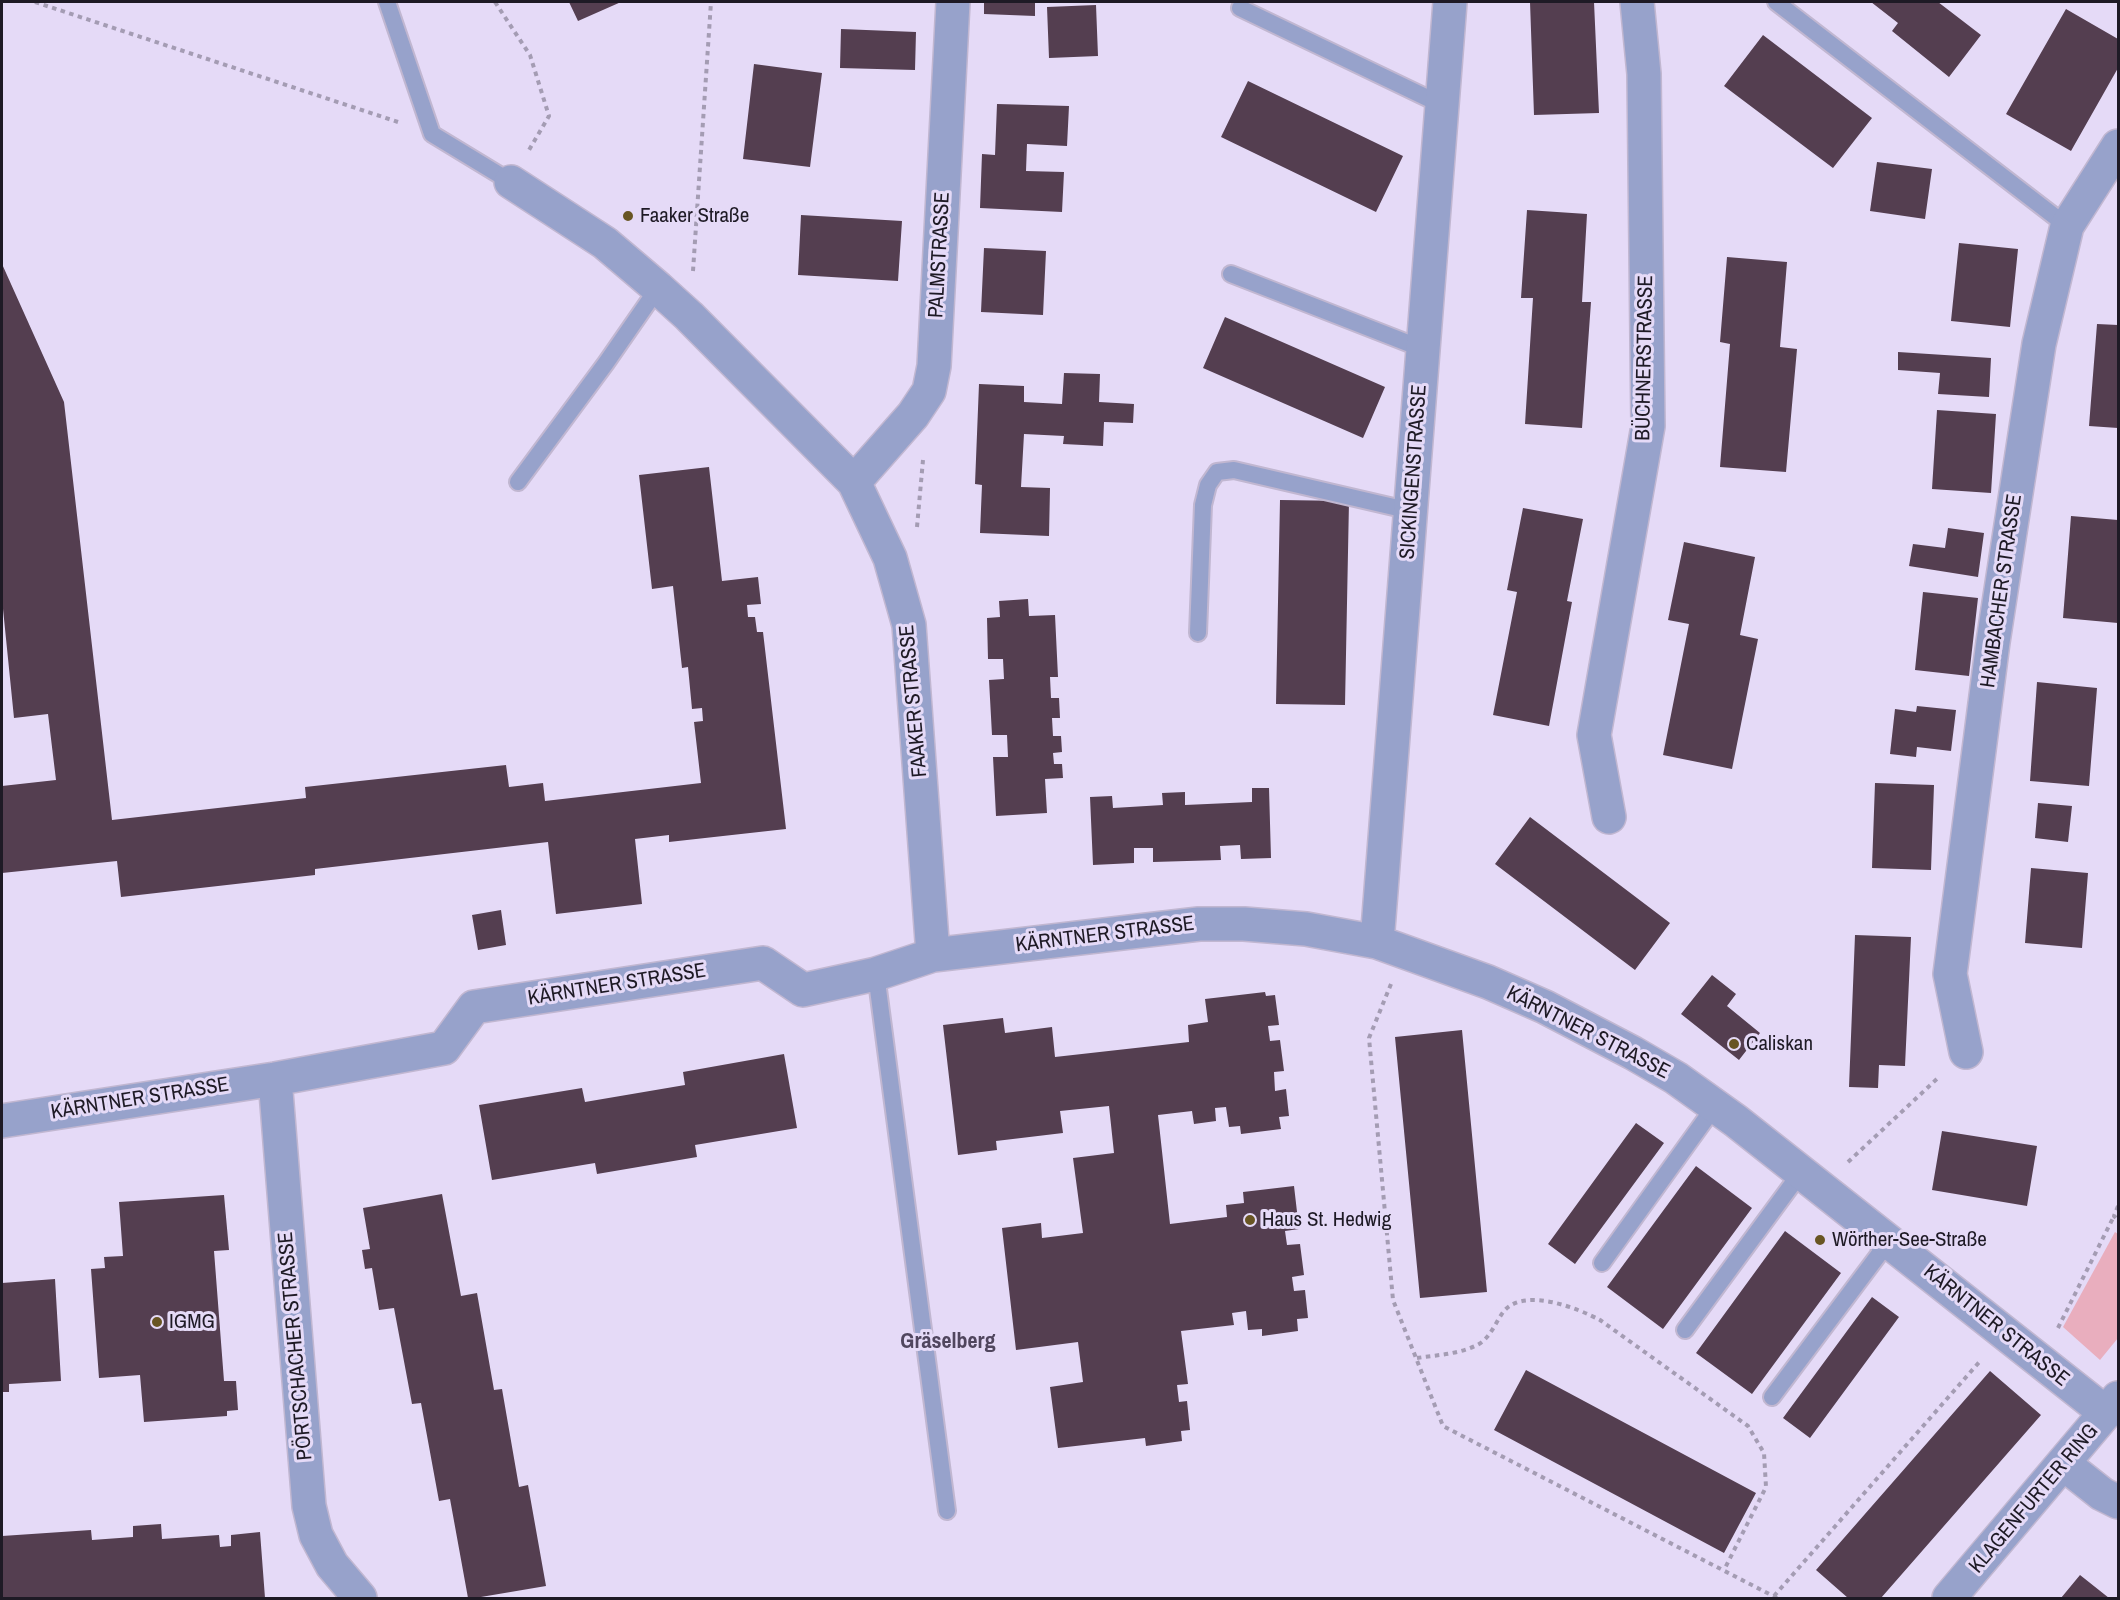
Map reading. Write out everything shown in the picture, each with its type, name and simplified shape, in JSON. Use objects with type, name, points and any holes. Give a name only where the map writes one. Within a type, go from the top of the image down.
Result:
[{"type":"street","name":"PALMSTRASSE","points":[[854,482],[913,415],[929,391],[934,366],[953,2]]},
{"type":"street","name":"SICKINGENSTRASSE","points":[[1391,947],[1410,511],[1450,2]]},
{"type":"street","name":"BÜCHNERSTRASSE","points":[[1609,818],[1594,735],[1648,426],[1644,74],[1637,2]]},
{"type":"street","name":"HAMBACHER STRASSE","points":[[1966,1052],[1950,974],[1993,642],[2039,344],[2067,226],[2118,146]]},
{"type":"street","name":"FAAKER STRASSE","points":[[511,182],[604,243],[658,288],[690,316],[854,482],[890,558],[909,625],[933,955]]},
{"type":"street","name":"KÄRNTNER STRASSE","points":[[2,1120],[275,1079],[444,1048],[474,1007],[763,963],[803,990],[876,974],[933,955],[1199,924],[1244,924],[1306,929],[1391,947],[1488,982],[1545,1007],[1676,1078],[1802,1171],[2041,1362],[2112,1406]]},
{"type":"street","name":"PÖRTSCHACHER STRASSE","points":[[275,1079],[309,1506],[316,1535],[332,1564],[360,1599]]},
{"type":"street","name":"KLAGENFURTER RING","points":[[1949,1599],[2112,1406]]},
{"type":"street","points":[[2064,1464],[2103,1494],[2118,1502]]},
{"type":"lane","points":[[387,2],[432,134],[511,182]]},
{"type":"lane","points":[[1776,2],[2067,226]]},
{"type":"lane","points":[[1240,8],[1442,105]]},
{"type":"lane","points":[[1231,274],[1423,349]]},
{"type":"lane","points":[[518,482],[658,288]]},
{"type":"lane","points":[[1198,633],[1203,505],[1208,485],[1217,472],[1234,470],[1410,511]]},
{"type":"lane","points":[[876,974],[947,1511]]},
{"type":"lane","points":[[1602,1263],[1715,1106]]},
{"type":"lane","points":[[1685,1330],[1802,1171]]},
{"type":"lane","points":[[1772,1397],[1889,1241]]},
{"type":"path","points":[[35,2],[432,134]]},
{"type":"path","points":[[495,2],[530,55],[549,116],[511,182]]},
{"type":"path","points":[[690,316],[711,2]]},
{"type":"path","points":[[917,531],[924,449]]},
{"type":"path","points":[[1391,947],[1369,1038],[1393,1299],[1443,1426],[1775,1598],[2005,1332]]},
{"type":"path","points":[[1845,1165],[1966,1052]]},
{"type":"path","points":[[2041,1362],[2116,1218],[2118,1206]]},
{"type":"path","points":[[1417,1358],[1465,1350],[1481,1342],[1506,1308],[1519,1302],[1547,1300],[1576,1308],[1600,1320],[1748,1426],[1764,1454],[1766,1487],[1724,1570]]},
{"type":"shaded area","points":[[2115,1232],[2118,1234],[2118,1338],[2100,1360],[2063,1327]]},
{"type":"building","points":[[569,2],[621,2],[578,21]]},
{"type":"building","points":[[984,2],[1035,2],[1035,16],[984,14]]},
{"type":"building","points":[[1530,2],[1594,2],[1599,113],[1534,115]]},
{"type":"building","points":[[1871,2],[1938,2],[1981,35],[1949,77],[1892,31],[1898,23]]},
{"type":"building","points":[[1096,5],[1098,56],[1049,58],[1047,7]]},
{"type":"building","points":[[2066,9],[2118,39],[2118,68],[2071,151],[2006,114]]},
{"type":"building","points":[[841,29],[916,32],[915,70],[840,68]]},
{"type":"building","points":[[1763,35],[1872,118],[1833,168],[1724,86]]},
{"type":"building","points":[[754,64],[822,73],[810,167],[743,159]]},
{"type":"building","points":[[1248,81],[1403,156],[1376,212],[1221,137]]},
{"type":"building","points":[[997,104],[1069,106],[1067,146],[1027,144],[1026,171],[1064,172],[1062,212],[980,208],[982,154],[995,155]]},
{"type":"building","points":[[1877,162],[1932,169],[1925,219],[1870,211]]},
{"type":"building","points":[[1527,210],[1587,214],[1582,302],[1591,302],[1582,428],[1525,424],[1533,298],[1521,298]]},
{"type":"building","points":[[801,215],[902,221],[898,281],[798,275]]},
{"type":"building","points":[[1959,243],[2018,249],[2010,327],[1951,321]]},
{"type":"building","points":[[984,248],[1046,251],[1043,315],[981,312]]},
{"type":"building","points":[[1727,257],[1787,262],[1780,347],[1797,349],[1786,472],[1720,467],[1730,344],[1720,342]]},
{"type":"building","points":[[2,264],[64,402],[112,820],[306,798],[305,787],[506,765],[509,787],[543,783],[545,801],[701,783],[694,722],[703,721],[702,708],[692,709],[688,667],[682,668],[673,586],[652,589],[639,475],[709,467],[722,581],[758,577],[761,604],[747,605],[748,617],[755,617],[757,632],[763,632],[786,829],[669,842],[669,835],[635,839],[642,904],[556,914],[548,842],[315,869],[315,875],[121,897],[117,861],[2,873],[2,786],[56,780],[48,714],[14,718],[2,599]]},
{"type":"building","points":[[1225,317],[1385,387],[1363,438],[1203,368]]},
{"type":"building","points":[[2097,324],[2118,325],[2118,428],[2089,426]]},
{"type":"building","points":[[1898,352],[1991,358],[1989,397],[1938,394],[1940,373],[1898,370]]},
{"type":"building","points":[[1064,373],[1100,374],[1099,402],[1134,404],[1133,423],[1104,422],[1103,446],[1063,444],[1064,436],[1024,434],[1021,487],[1050,488],[1049,536],[980,533],[982,485],[975,484],[979,384],[1024,386],[1024,402],[1062,404]]},
{"type":"building","points":[[1937,410],[1996,414],[1991,493],[1932,489]]},
{"type":"building","points":[[1280,500],[1349,501],[1345,705],[1276,704]]},
{"type":"building","points":[[1523,508],[1583,519],[1567,601],[1572,602],[1549,726],[1493,715],[1517,592],[1507,590]]},
{"type":"building","points":[[2071,516],[2118,520],[2118,623],[2063,618]]},
{"type":"building","points":[[1948,528],[1984,533],[1978,577],[1909,566],[1913,544],[1945,548]]},
{"type":"building","points":[[1684,542],[1755,557],[1740,635],[1758,639],[1732,769],[1663,755],[1689,624],[1668,620]]},
{"type":"building","points":[[1923,592],[1978,598],[1969,676],[1915,670]]},
{"type":"building","points":[[1028,599],[1029,616],[1055,615],[1058,677],[1050,677],[1051,698],[1059,698],[1060,718],[1052,718],[1053,736],[1061,736],[1062,752],[1053,753],[1054,764],[1062,764],[1063,778],[1045,779],[1047,813],[996,816],[993,757],[1008,757],[1007,735],[992,735],[989,680],[1004,679],[1003,659],[988,659],[987,618],[1000,617],[999,601]]},
{"type":"building","points":[[2037,682],[2097,688],[2089,786],[2030,781]]},
{"type":"building","points":[[1917,706],[1956,710],[1951,751],[1917,747],[1916,757],[1890,754],[1895,709],[1916,712]]},
{"type":"building","points":[[1875,783],[1934,785],[1931,870],[1872,868]]},
{"type":"building","points":[[1252,788],[1269,788],[1271,858],[1241,859],[1240,845],[1220,846],[1221,860],[1153,862],[1153,848],[1134,848],[1134,863],[1093,865],[1090,797],[1112,796],[1113,808],[1163,805],[1162,793],[1185,792],[1185,805],[1252,802]]},
{"type":"building","points":[[2038,803],[2072,806],[2068,842],[2035,838]]},
{"type":"building","points":[[1530,817],[1670,923],[1635,970],[1495,864]]},
{"type":"building","points":[[2031,868],[2088,873],[2082,948],[2025,943]]},
{"type":"building","points":[[501,910],[506,945],[478,950],[472,915]]},
{"type":"building","points":[[1855,935],[1911,937],[1905,1066],[1879,1065],[1878,1088],[1849,1087]]},
{"type":"building","points":[[1712,975],[1736,994],[1727,1006],[1760,1033],[1739,1060],[1681,1014]]},
{"type":"building","name":"Haus St. Hedwig","points":[[1265,992],[1266,996],[1275,995],[1279,1025],[1268,1026],[1270,1041],[1280,1040],[1284,1071],[1274,1072],[1275,1091],[1286,1089],[1289,1116],[1279,1117],[1281,1129],[1241,1134],[1240,1126],[1229,1127],[1226,1107],[1215,1108],[1216,1121],[1194,1124],[1192,1111],[1158,1115],[1170,1224],[1227,1217],[1226,1205],[1244,1203],[1243,1192],[1294,1186],[1299,1229],[1285,1231],[1287,1245],[1300,1244],[1304,1275],[1292,1277],[1294,1291],[1305,1290],[1308,1318],[1297,1319],[1298,1331],[1262,1336],[1262,1329],[1248,1330],[1246,1311],[1232,1313],[1234,1325],[1181,1331],[1188,1384],[1177,1385],[1179,1402],[1187,1401],[1190,1430],[1181,1431],[1182,1441],[1146,1446],[1145,1438],[1058,1448],[1050,1387],[1083,1382],[1078,1342],[1016,1350],[1002,1228],[1041,1223],[1042,1238],[1083,1233],[1073,1158],[1114,1153],[1109,1106],[1060,1111],[1063,1133],[996,1141],[997,1150],[958,1155],[943,1025],[1003,1018],[1005,1033],[1052,1027],[1055,1057],[1189,1042],[1188,1025],[1208,1022],[1205,999]]},
{"type":"building","points":[[1462,1030],[1487,1292],[1420,1298],[1395,1037]]},
{"type":"building","points":[[784,1054],[797,1128],[695,1145],[697,1157],[597,1174],[595,1163],[492,1180],[479,1105],[582,1088],[585,1102],[685,1085],[683,1072]]},
{"type":"building","points":[[1636,1123],[1664,1143],[1575,1264],[1548,1244]]},
{"type":"building","points":[[1942,1131],[2037,1146],[2027,1206],[1932,1190]]},
{"type":"building","points":[[1696,1166],[1752,1208],[1663,1329],[1607,1287]]},
{"type":"building","points":[[442,1194],[461,1296],[477,1293],[494,1390],[502,1389],[519,1487],[528,1485],[546,1586],[468,1598],[450,1499],[439,1501],[421,1403],[412,1404],[394,1308],[379,1310],[372,1268],[365,1269],[362,1250],[370,1249],[363,1208]]},
{"type":"building","name":"IGMG","points":[[224,1195],[229,1250],[214,1251],[224,1381],[236,1381],[238,1410],[227,1411],[227,1416],[144,1422],[140,1375],[99,1378],[91,1269],[105,1268],[104,1257],[123,1256],[119,1202]]},
{"type":"building","points":[[1785,1231],[1841,1273],[1752,1394],[1696,1353]]},
{"type":"building","points":[[55,1279],[61,1381],[9,1384],[9,1392],[2,1392],[2,1283]]},
{"type":"building","points":[[1872,1297],[1899,1317],[1810,1438],[1783,1418]]},
{"type":"building","points":[[1526,1370],[1756,1493],[1724,1553],[1494,1430]]},
{"type":"building","points":[[1990,1371],[2041,1415],[1881,1598],[1848,1598],[1816,1570]]},
{"type":"building","points":[[161,1524],[162,1539],[219,1535],[220,1547],[231,1546],[231,1535],[260,1532],[265,1598],[2,1598],[2,1536],[91,1530],[92,1540],[133,1537],[133,1526]]},
{"type":"building","points":[[2080,1575],[2109,1598],[2061,1598]]},
{"type":"place","name":"Faaker Straße","points":[[628,216]]},
{"type":"place","name":"Caliskan","points":[[1734,1044]]},
{"type":"place","name":"Haus St. Hedwig","points":[[1250,1220]]},
{"type":"place","name":"Wörther-See-Straße","points":[[1820,1240]]},
{"type":"place","name":"IGMG","points":[[157,1322]]},
{"type":"district","name":"Gräselberg","points":[[948,1342]]}]
